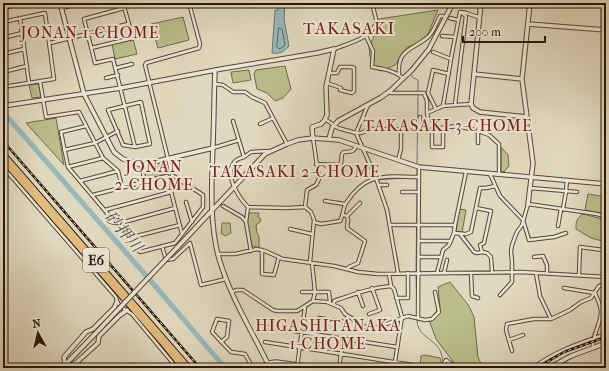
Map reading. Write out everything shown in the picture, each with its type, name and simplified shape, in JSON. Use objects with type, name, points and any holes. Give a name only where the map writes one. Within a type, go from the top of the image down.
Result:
[{"type":"highway","name":"E6","points":[[3,154],[189,368]]},
{"type":"highway","name":"E6","points":[[3,160],[183,368]]},
{"type":"street","points":[[60,3],[84,94],[114,152],[119,157],[141,165],[213,148],[239,140]]},
{"type":"street","points":[[61,8],[82,3]]},
{"type":"street","points":[[91,48],[132,38],[123,3]]},
{"type":"street","points":[[86,126],[61,132],[68,166],[140,252],[175,243],[204,207],[203,195],[172,175],[145,63],[198,49],[200,47],[189,3]]},
{"type":"street","points":[[3,106],[121,88],[334,49],[368,34],[375,24],[376,18],[373,12],[372,3]]},
{"type":"street","points":[[329,139],[334,125],[341,118],[368,105],[390,91],[404,79],[421,60],[429,48],[453,3]]},
{"type":"street","points":[[482,3],[471,104],[473,108],[480,112],[528,117]]},
{"type":"street","points":[[500,295],[512,282],[512,245],[517,232],[522,225],[528,204],[533,163],[522,79],[530,3]]},
{"type":"street","points":[[124,8],[84,18],[95,63],[113,58],[135,147]]},
{"type":"street","points":[[460,12],[464,11],[472,16],[480,17]]},
{"type":"street","points":[[443,106],[460,12]]},
{"type":"street","points":[[455,105],[466,16],[460,12]]},
{"type":"street","points":[[3,22],[45,13],[54,79],[3,87]]},
{"type":"street","points":[[399,74],[403,55],[409,48],[432,34],[440,16],[442,16]]},
{"type":"street","points":[[20,18],[29,83]]},
{"type":"street","points":[[450,18],[458,20]]},
{"type":"street","points":[[50,43],[128,24]]},
{"type":"street","points":[[528,24],[606,30]]},
{"type":"street","points":[[3,38],[22,33]]},
{"type":"street","points":[[366,36],[373,51],[372,67],[399,74],[404,79]]},
{"type":"street","points":[[442,36],[455,37]]},
{"type":"street","points":[[3,54],[24,49]]},
{"type":"street","points":[[305,206],[307,190],[314,187],[318,182],[312,127],[321,124],[327,115],[326,91],[334,49]]},
{"type":"street","points":[[433,52],[451,59]]},
{"type":"street","points":[[116,68],[132,64]]},
{"type":"street","points":[[3,72],[27,66]]},
{"type":"street","points":[[327,83],[341,88],[340,90],[352,93],[354,91],[354,68],[340,67],[336,73],[330,73]]},
{"type":"street","points":[[215,70],[212,212],[218,254],[226,279],[270,368]]},
{"type":"street","points":[[436,109],[428,93],[433,70],[448,74]]},
{"type":"street","points":[[474,74],[522,79]]},
{"type":"street","points":[[106,78],[118,75]]},
{"type":"street","points":[[40,81],[46,117],[79,112],[103,158],[118,171],[122,187]]},
{"type":"street","points":[[215,84],[223,85],[233,92],[244,92],[265,103],[287,144]]},
{"type":"street","points":[[390,91],[391,93],[424,93],[428,101],[426,113],[429,124],[431,125],[443,128],[458,126],[489,135],[499,144],[499,175]]},
{"type":"street","points":[[140,102],[150,144],[135,147],[123,145],[108,110],[126,106],[140,102]]},
{"type":"street","points":[[426,113],[443,106],[471,104]]},
{"type":"street","points":[[368,105],[356,133],[376,178],[387,210],[391,225],[398,274]]},
{"type":"street","points":[[418,130],[420,117]]},
{"type":"street","points":[[260,124],[273,118]]},
{"type":"street","points":[[325,119],[338,128],[356,133],[361,133],[370,129],[426,130],[431,125]]},
{"type":"street","points":[[233,121],[244,157]]},
{"type":"street","points":[[427,128],[432,132],[432,147],[443,147],[443,128]]},
{"type":"street","points":[[398,161],[401,149],[401,130]]},
{"type":"street","points":[[64,150],[95,143],[118,131]]},
{"type":"street","points":[[478,131],[478,143]]},
{"type":"street","points":[[64,366],[266,154],[298,140],[313,138],[339,140],[419,167],[606,184]]},
{"type":"street","points":[[316,164],[339,165],[341,163],[342,154],[344,152],[351,152],[355,150],[356,146]]},
{"type":"street","points":[[271,151],[250,152],[232,166],[231,175],[234,187],[240,199],[248,207],[288,208],[305,206]]},
{"type":"street","points":[[68,166],[103,158]]},
{"type":"street","points":[[141,165],[145,182]]},
{"type":"street","points":[[3,167],[116,296],[117,302],[121,307],[132,314],[177,368]]},
{"type":"street","points":[[418,317],[419,167]]},
{"type":"street","points":[[80,181],[118,171]]},
{"type":"street","points":[[437,273],[443,250],[452,241],[466,172]]},
{"type":"street","points":[[490,174],[500,196],[505,203],[523,220],[529,240],[554,237],[566,233]]},
{"type":"street","points":[[93,195],[167,176],[182,234]]},
{"type":"street","points":[[314,222],[320,224],[340,221],[345,204],[356,189],[376,178],[418,177]]},
{"type":"street","points":[[558,226],[567,180]]},
{"type":"street","points":[[378,185],[387,185]]},
{"type":"street","points":[[454,233],[460,234],[471,232],[480,188],[496,186]]},
{"type":"street","points":[[530,188],[577,192]]},
{"type":"street","points":[[105,210],[171,192]]},
{"type":"street","points":[[402,192],[419,192]]},
{"type":"street","points":[[325,201],[345,204]]},
{"type":"street","points":[[186,202],[192,222]]},
{"type":"street","points":[[347,216],[360,203]]},
{"type":"street","points":[[528,204],[597,214],[606,217]]},
{"type":"street","points":[[223,206],[242,217],[246,222]]},
{"type":"street","points":[[232,292],[236,290],[243,290],[273,310],[278,311],[297,311],[313,301],[315,292],[311,262],[314,222],[311,212],[305,206]]},
{"type":"street","points":[[248,207],[246,222],[251,251]]},
{"type":"street","points":[[117,224],[175,208]]},
{"type":"street","points":[[476,208],[491,211],[484,243],[480,245],[482,252]]},
{"type":"street","points":[[343,215],[347,216]]},
{"type":"street","points":[[347,216],[347,228],[365,241],[358,263],[347,269]]},
{"type":"street","points":[[129,238],[180,225]]},
{"type":"street","points":[[391,225],[455,225]]},
{"type":"street","points":[[290,229],[312,234]]},
{"type":"street","points":[[460,234],[474,252],[487,253],[491,257],[492,272]]},
{"type":"street","points":[[419,241],[452,241]]},
{"type":"street","points":[[162,246],[166,260],[173,259],[190,243],[200,285],[226,279]]},
{"type":"street","points":[[578,275],[580,247],[603,250]]},
{"type":"street","points":[[218,254],[235,254],[257,249],[283,259],[311,262],[358,272],[389,274],[536,272],[606,277]]},
{"type":"street","points":[[262,250],[262,274],[274,274],[279,257]]},
{"type":"street","points":[[534,257],[543,256],[547,265],[547,273]]},
{"type":"street","points":[[419,257],[440,257]]},
{"type":"street","points":[[444,273],[447,260]]},
{"type":"street","points":[[536,272],[540,296],[551,319]]},
{"type":"street","points":[[396,298],[408,298],[408,273]]},
{"type":"street","points":[[471,273],[472,296],[478,298]]},
{"type":"street","points":[[389,274],[391,286],[402,317],[394,368]]},
{"type":"street","points":[[512,351],[506,330],[507,324],[534,319],[551,319],[591,298],[599,286],[606,284]]},
{"type":"street","points":[[332,304],[358,292],[372,288],[391,286]]},
{"type":"street","points":[[369,314],[380,310],[372,288]]},
{"type":"street","points":[[564,288],[595,293]]},
{"type":"street","points":[[302,292],[329,292],[332,304]]},
{"type":"street","points":[[358,292],[363,306]]},
{"type":"street","points":[[313,301],[332,304],[341,308],[348,316],[370,330],[384,326],[402,317],[418,317],[425,320],[432,319],[439,312],[435,292]]},
{"type":"street","points":[[594,347],[594,338],[601,311],[595,293]]},
{"type":"street","points":[[64,366],[64,357],[86,332],[93,329],[114,308],[117,302]]},
{"type":"street","points":[[297,366],[305,307]]},
{"type":"street","points":[[64,366],[72,365],[77,362],[98,342],[99,336],[127,310]]},
{"type":"street","points":[[319,318],[346,322],[348,316]]},
{"type":"street","points":[[221,342],[227,337],[229,321],[216,319],[212,332],[221,342],[231,352],[245,354],[253,368]]},
{"type":"street","points":[[268,327],[397,347]]},
{"type":"street","points":[[533,368],[556,353],[606,334]]},
{"type":"street","points":[[509,340],[524,335]]},
{"type":"street","points":[[339,368],[343,339]]},
{"type":"street","points":[[265,342],[432,368]]},
{"type":"street","points":[[549,368],[571,356],[606,343]]},
{"type":"street","points":[[441,368],[446,360],[457,368]]},
{"type":"street","points":[[257,368],[268,363],[276,362],[320,368]]},
{"type":"green space","points":[[438,10],[425,41],[407,47],[395,65],[381,71],[374,68],[369,47],[379,19]]},
{"type":"green space","points":[[183,17],[189,40],[158,48],[151,24]]},
{"type":"green space","points":[[133,39],[137,54],[115,59],[112,44]]},
{"type":"green space","points":[[285,66],[291,89],[283,98],[275,101],[267,93],[257,89],[254,74],[256,70]]},
{"type":"green space","points":[[249,70],[251,80],[233,83],[231,72]]},
{"type":"green space","points":[[29,85],[39,85],[41,97],[32,98]]},
{"type":"green space","points":[[56,118],[64,165],[26,123]]},
{"type":"green space","points":[[501,147],[508,155],[509,166],[504,172],[501,171]]},
{"type":"green space","points":[[164,161],[168,174],[146,179],[143,167]]},
{"type":"green space","points":[[588,194],[606,197],[606,215],[585,210]]},
{"type":"green space","points":[[459,209],[466,210],[462,233],[456,232]]},
{"type":"green space","points":[[249,213],[259,213],[258,217],[261,219],[256,225],[259,237],[259,248],[252,246],[247,222]]},
{"type":"green space","points":[[583,214],[606,220],[606,242],[591,238],[576,229],[577,221]]},
{"type":"green space","points":[[222,223],[230,223],[231,233],[225,236],[221,233]]},
{"type":"green space","points":[[450,282],[469,306],[474,317],[478,357],[483,368],[458,368],[436,339],[429,320],[440,307],[438,287]]},
{"type":"green space","points":[[314,336],[324,338],[323,351],[312,349]]},
{"type":"green space","points":[[425,355],[440,358],[442,364],[439,368],[420,365],[421,356]]},
{"type":"water","points":[[279,3],[285,3],[284,19],[289,46],[282,52],[272,53],[275,10],[278,10]]},
{"type":"waterway","points":[[412,75],[412,77],[418,80],[418,91]]},
{"type":"waterway","points":[[417,164],[418,95]]},
{"type":"waterway","name":"砂押川","points":[[3,112],[225,368]]},
{"type":"waterway","points":[[417,169],[417,190]]},
{"type":"waterway","points":[[416,271],[417,194]]},
{"type":"waterway","points":[[416,275],[417,315]]},
{"type":"waterway","points":[[417,320],[421,332],[438,348],[443,361],[453,368]]},
{"type":"tunnel","points":[[433,34],[442,36]]},
{"type":"railway","points":[[3,9],[29,3]]},
{"type":"railway","points":[[3,141],[200,368]]},
{"type":"railway","points":[[537,368],[564,352],[606,337]]},
{"type":"district","name":"TAKASAKI","points":[[349,28]]},
{"type":"district","name":"JONAN 1-CHOME","points":[[90,32]]},
{"type":"district","name":"TAKASAKI 3-CHOME","points":[[448,125]]},
{"type":"district","name":"TAKASAKI 2-CHOME","points":[[295,171]]},
{"type":"district","name":"JONAN 2-CHOME","points":[[154,175]]},
{"type":"district","name":"HIGASHITANAKA 1-CHOME","points":[[328,334]]}]
